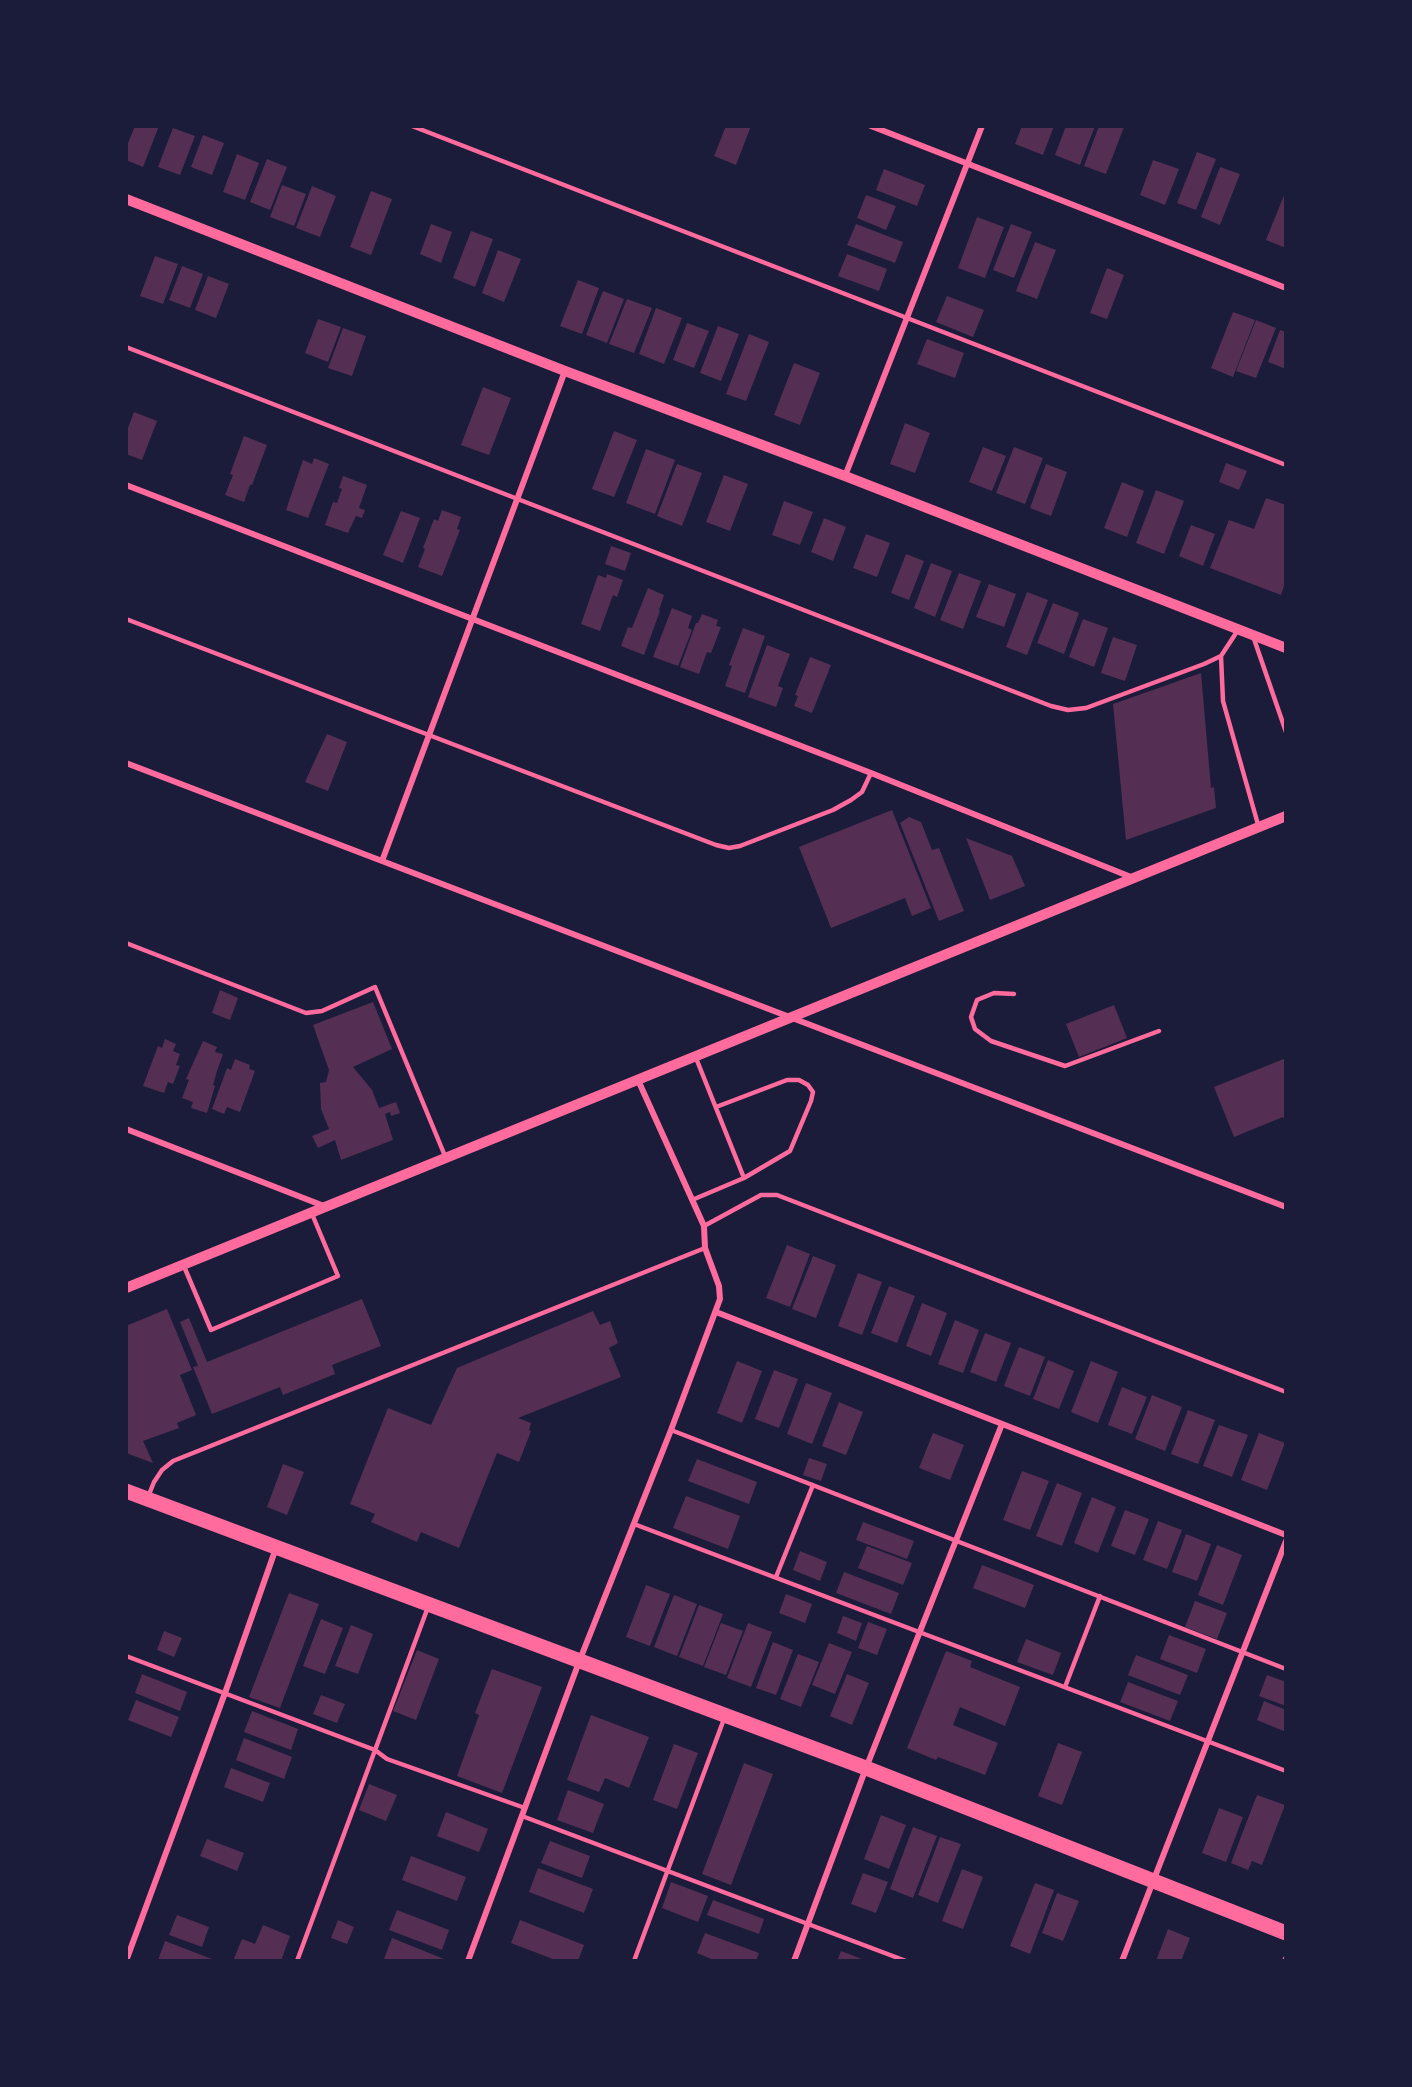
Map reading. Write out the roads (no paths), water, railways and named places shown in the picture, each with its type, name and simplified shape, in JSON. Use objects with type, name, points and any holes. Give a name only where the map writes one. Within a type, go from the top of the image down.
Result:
[{"type":"main road","points":[[126,1491],[867,1768],[1286,1933]]},
{"type":"street","points":[[871,126],[1286,288]]},
{"type":"street","points":[[845,476],[982,126]]},
{"type":"street","points":[[126,199],[565,371],[845,476],[1286,648]]},
{"type":"street","points":[[382,861],[565,371]]},
{"type":"street","points":[[126,485],[871,773],[1132,878]]},
{"type":"street","points":[[126,763],[1286,1207]]},
{"type":"street","points":[[126,1288],[1286,816]]},
{"type":"street","points":[[468,1961],[579,1662],[720,1299],[719,1287],[705,1248],[704,1226],[638,1080]]},
{"type":"street","points":[[126,1129],[324,1206]]},
{"type":"street","points":[[716,1312],[1286,1535]]},
{"type":"street","points":[[794,1961],[1002,1424]]},
{"type":"street","points":[[1122,1961],[1286,1540]]},
{"type":"street","points":[[126,1961],[276,1548]]},
{"type":"lane","points":[[412,126],[1286,465]]},
{"type":"lane","points":[[126,347],[1051,706],[1068,710],[1086,708],[1221,656]]},
{"type":"lane","points":[[126,619],[716,846],[729,848],[740,846],[833,810],[862,792],[871,773]]},
{"type":"lane","points":[[1238,629],[1221,656],[1223,701],[1259,828]]},
{"type":"lane","points":[[1253,635],[1286,732]]},
{"type":"lane","points":[[126,943],[306,1013],[322,1011],[375,987],[446,1157]]},
{"type":"lane","points":[[1014,994],[994,993],[977,1000],[971,1017],[975,1029],[991,1041],[1065,1066],[1159,1031]]},
{"type":"lane","points":[[695,1057],[744,1178]]},
{"type":"lane","points":[[692,1200],[744,1178],[790,1151],[813,1092],[808,1085],[799,1080],[787,1080],[716,1107]]},
{"type":"lane","points":[[704,1226],[761,1195],[777,1195],[1286,1392]]},
{"type":"lane","points":[[183,1264],[211,1330],[338,1276],[311,1212]]},
{"type":"lane","points":[[148,1500],[154,1482],[162,1470],[173,1461],[705,1248]]},
{"type":"lane","points":[[671,1430],[1286,1669]]},
{"type":"lane","points":[[776,1577],[813,1485]]},
{"type":"lane","points":[[634,1524],[1286,1770]]},
{"type":"lane","points":[[1065,1687],[1100,1596]]},
{"type":"lane","points":[[297,1961],[429,1605]]},
{"type":"lane","points":[[126,1656],[375,1750],[385,1758],[525,1808]]},
{"type":"lane","points":[[634,1961],[726,1716]]},
{"type":"lane","points":[[522,1816],[906,1961]]},
{"type":"lane","points":[[1284,1961],[1286,1957]]}]
